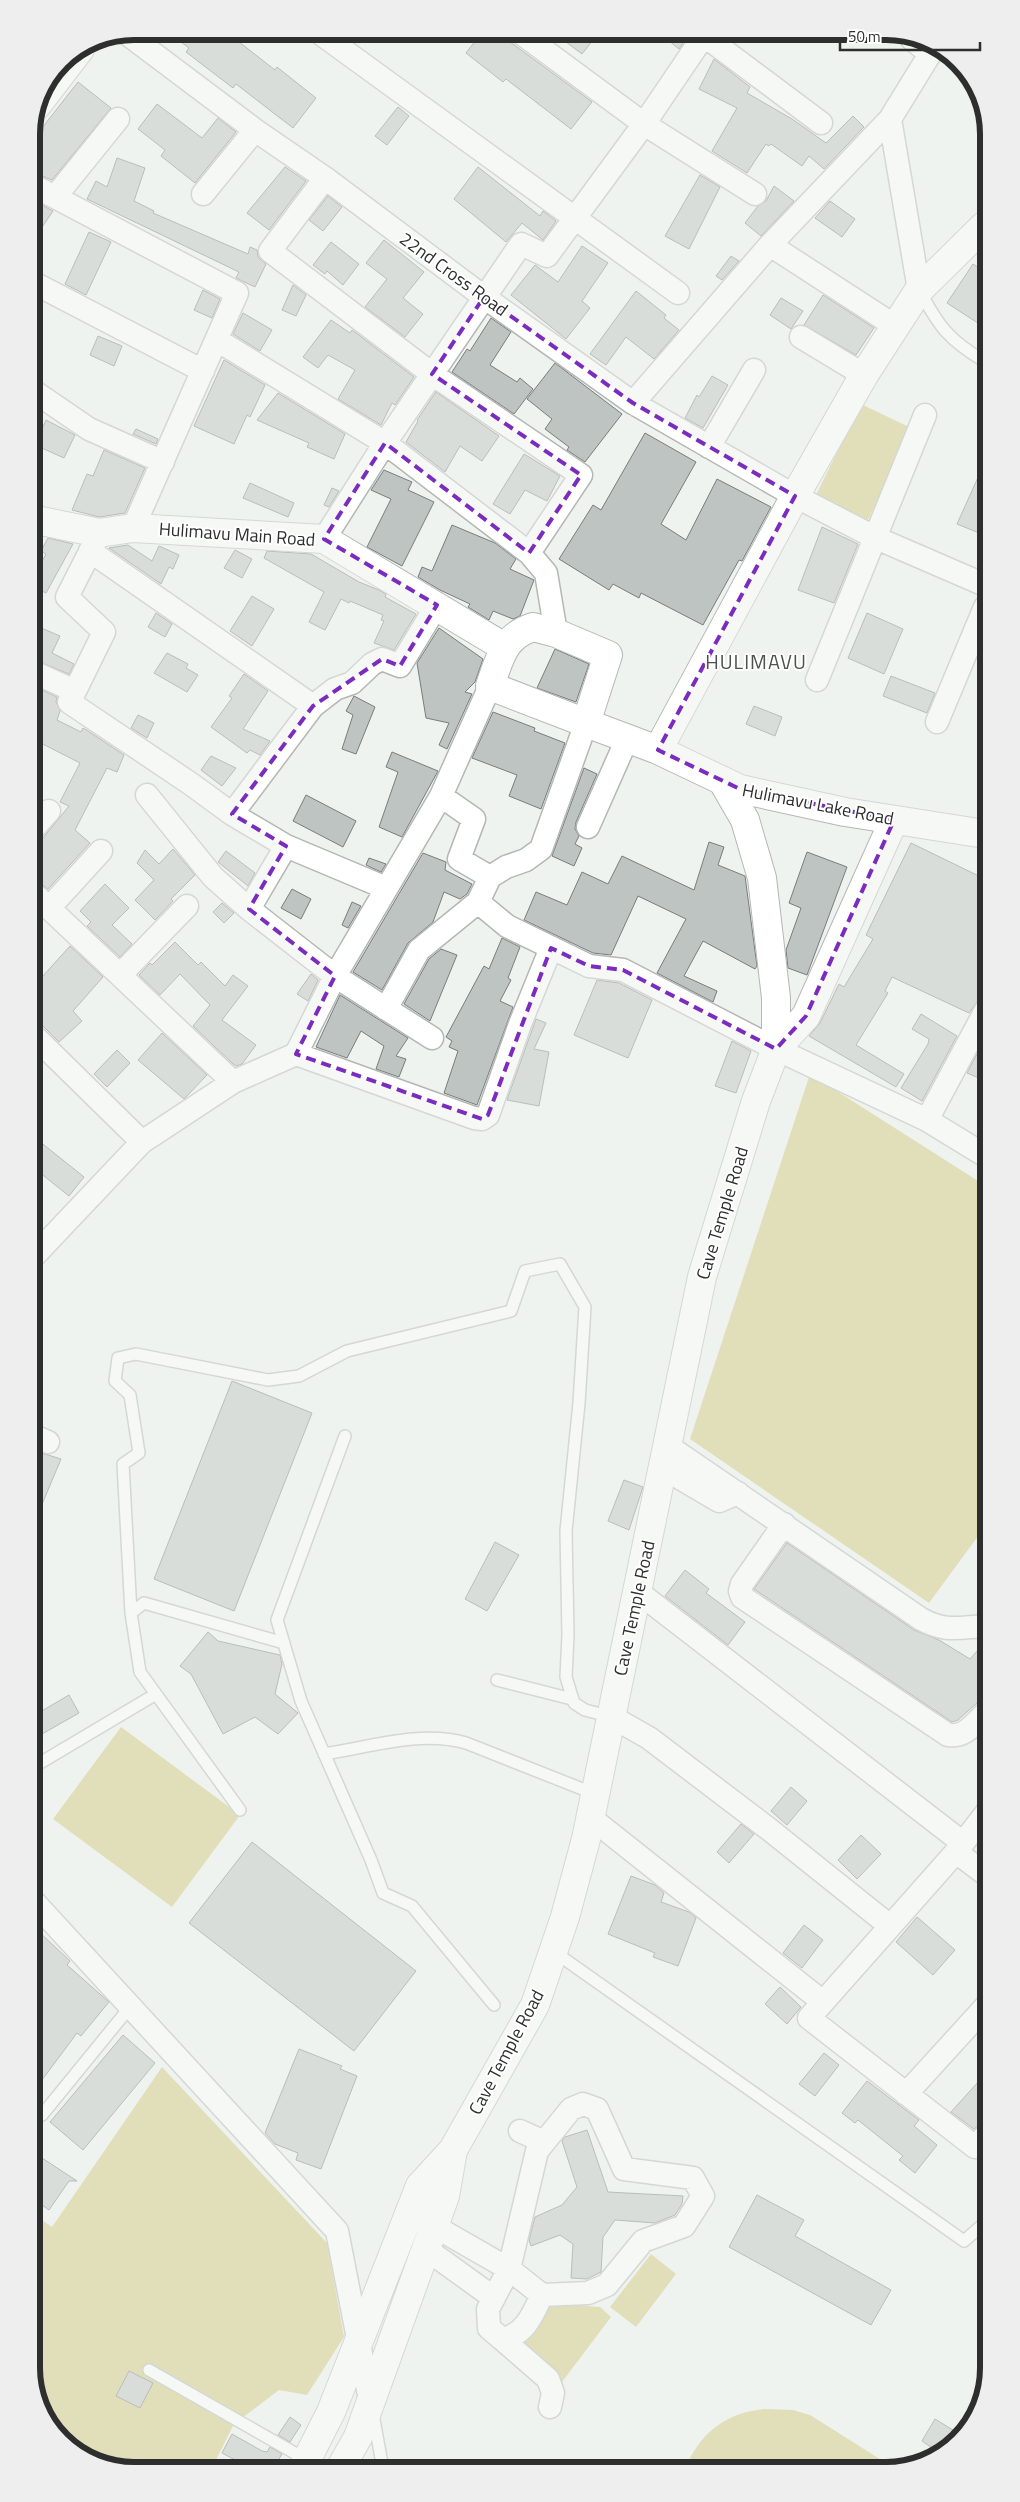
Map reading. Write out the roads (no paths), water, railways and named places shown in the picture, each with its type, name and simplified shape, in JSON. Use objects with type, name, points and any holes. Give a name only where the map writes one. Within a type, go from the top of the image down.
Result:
[{"type":"main road","points":[[586,723],[608,654],[533,626],[519,631],[504,647],[490,686],[627,739],[658,750],[795,496],[864,375],[919,290],[980,234]]},
{"type":"main road","name":"Hulimavu Main Road","points":[[40,522],[95,542],[133,528],[324,539],[437,605],[504,647]]},
{"type":"main road","name":"Hulimavu Lake Road","points":[[658,750],[740,789],[845,812],[980,833]]},
{"type":"main road","name":"Cave Temple Road","points":[[305,2462],[331,2412],[420,2186],[453,2150],[535,2005],[565,1917],[593,1806],[702,1277],[756,1101],[776,1049],[776,998],[762,878],[745,820],[724,782]]},
{"type":"main road","name":"Cave Temple Road","points":[[776,1049],[806,1016],[894,820]]},
{"type":"main road","name":"Cave Temple Road","points":[[344,2462],[358,2437],[445,2196],[453,2150]]},
{"type":"street","name":"22nd Cross Road","points":[[135,40],[484,297],[634,403],[795,496],[874,537],[980,583]]},
{"type":"street","points":[[329,40],[574,220],[678,293]]},
{"type":"street","points":[[530,40],[644,124],[755,194]]},
{"type":"street","points":[[324,539],[385,444],[521,244],[547,256],[644,124],[698,40]]},
{"type":"street","points":[[712,40],[821,123]]},
{"type":"street","points":[[634,403],[770,245],[890,119],[930,54],[921,47]]},
{"type":"street","points":[[55,198],[118,119]]},
{"type":"street","points":[[890,119],[919,290]]},
{"type":"street","points":[[203,194],[255,130]]},
{"type":"street","points":[[325,178],[270,251],[432,374],[580,475],[529,553]]},
{"type":"street","points":[[40,190],[237,294],[133,528]]},
{"type":"street","points":[[770,245],[895,326]]},
{"type":"street","points":[[40,286],[203,371]]},
{"type":"street","points":[[801,337],[864,375]]},
{"type":"street","points":[[217,340],[385,444],[529,553],[546,573],[556,633]]},
{"type":"street","points":[[709,447],[754,370]]},
{"type":"street","points":[[40,395],[89,429],[163,462]]},
{"type":"street","points":[[817,680],[925,415]]},
{"type":"street","points":[[313,706],[95,542],[67,598],[104,632],[69,702],[183,778],[232,814],[286,846],[386,888]]},
{"type":"street","points":[[232,814],[313,706],[335,689],[352,683],[372,664],[382,659],[400,666],[437,605]]},
{"type":"street","points":[[937,722],[980,619]]},
{"type":"street","points":[[40,675],[75,691]]},
{"type":"street","points":[[40,1250],[142,1142],[234,1082],[296,1054],[335,976],[441,796],[490,686]]},
{"type":"street","points":[[386,1009],[419,950],[478,902],[490,877],[506,867],[526,860],[541,849],[586,723]]},
{"type":"street","points":[[588,827],[627,739]]},
{"type":"street","points":[[147,795],[213,877],[249,909],[335,976],[432,1038]]},
{"type":"street","points":[[441,796],[474,819],[459,859],[490,877]]},
{"type":"street","points":[[40,821],[49,811]]},
{"type":"street","points":[[249,909],[286,846]]},
{"type":"street","points":[[100,851],[41,900],[234,1082]]},
{"type":"street","points":[[478,902],[507,926],[551,948],[589,966],[623,970],[776,1049],[927,1120],[980,1152]]},
{"type":"street","points":[[120,975],[187,906]]},
{"type":"street","points":[[296,1054],[474,1118],[482,1118],[488,1115],[535,986],[551,948]]},
{"type":"street","points":[[927,1120],[980,1021]]},
{"type":"street","points":[[40,1042],[142,1142]]},
{"type":"street","points":[[666,1457],[718,1501],[738,1493],[935,1627],[946,1629],[980,1627]]},
{"type":"street","points":[[784,1524],[742,1584],[740,1591],[742,1597],[948,1735],[956,1736],[963,1734],[980,1718]]},
{"type":"street","points":[[638,1592],[960,1847],[980,1868]]},
{"type":"street","points":[[612,1717],[649,1738],[770,1830],[890,1926]]},
{"type":"street","points":[[593,1806],[823,2002]]},
{"type":"street","points":[[980,1821],[960,1847],[809,2018],[975,2148],[980,2142]]},
{"type":"street","points":[[40,1917],[130,2007],[338,2231],[370,2400]]},
{"type":"street","points":[[906,2094],[980,2013]]},
{"type":"street","points":[[430,2238],[509,2269],[542,2295],[588,2293],[607,2285],[643,2241],[684,2226],[703,2196],[694,2178],[624,2169],[597,2109],[582,2104],[571,2109],[537,2151],[509,2269],[488,2309],[489,2328],[548,2379],[553,2393],[550,2407]]},
{"type":"street","points":[[520,2131],[544,2142]]},
{"type":"street","points":[[430,2238],[494,2298]]},
{"type":"street","points":[[502,2339],[511,2338],[527,2325],[542,2295]]},
{"type":"lane","points":[[919,290],[936,321],[947,334],[959,346],[980,359]]},
{"type":"lane","points":[[240,1810],[140,1672],[131,1613],[123,1464],[139,1454],[130,1395],[115,1381],[118,1358],[136,1354],[268,1380],[299,1376],[347,1350],[511,1311],[525,1271],[560,1264],[585,1307],[566,1531],[568,1635],[566,1677],[574,1703],[586,1710],[612,1717]]},
{"type":"lane","points":[[345,1436],[276,1620],[301,1701],[372,1860],[383,1893],[412,1906],[494,2005]]},
{"type":"lane","points":[[131,1613],[144,1603],[284,1643]]},
{"type":"lane","points":[[497,1680],[572,1699]]},
{"type":"lane","points":[[40,1763],[156,1694]]},
{"type":"lane","points":[[324,1754],[426,1738],[447,1737],[466,1743],[593,1806]]},
{"type":"lane","points":[[553,1951],[964,2241],[980,2227]]},
{"type":"lane","points":[[42,2115],[130,2007]]},
{"type":"lane","points":[[149,2370],[301,2462]]},
{"type":"lane","points":[[370,2400],[382,2462]]},
{"type":"district","name":"HULIMAVU","points":[[756,661]]}]
